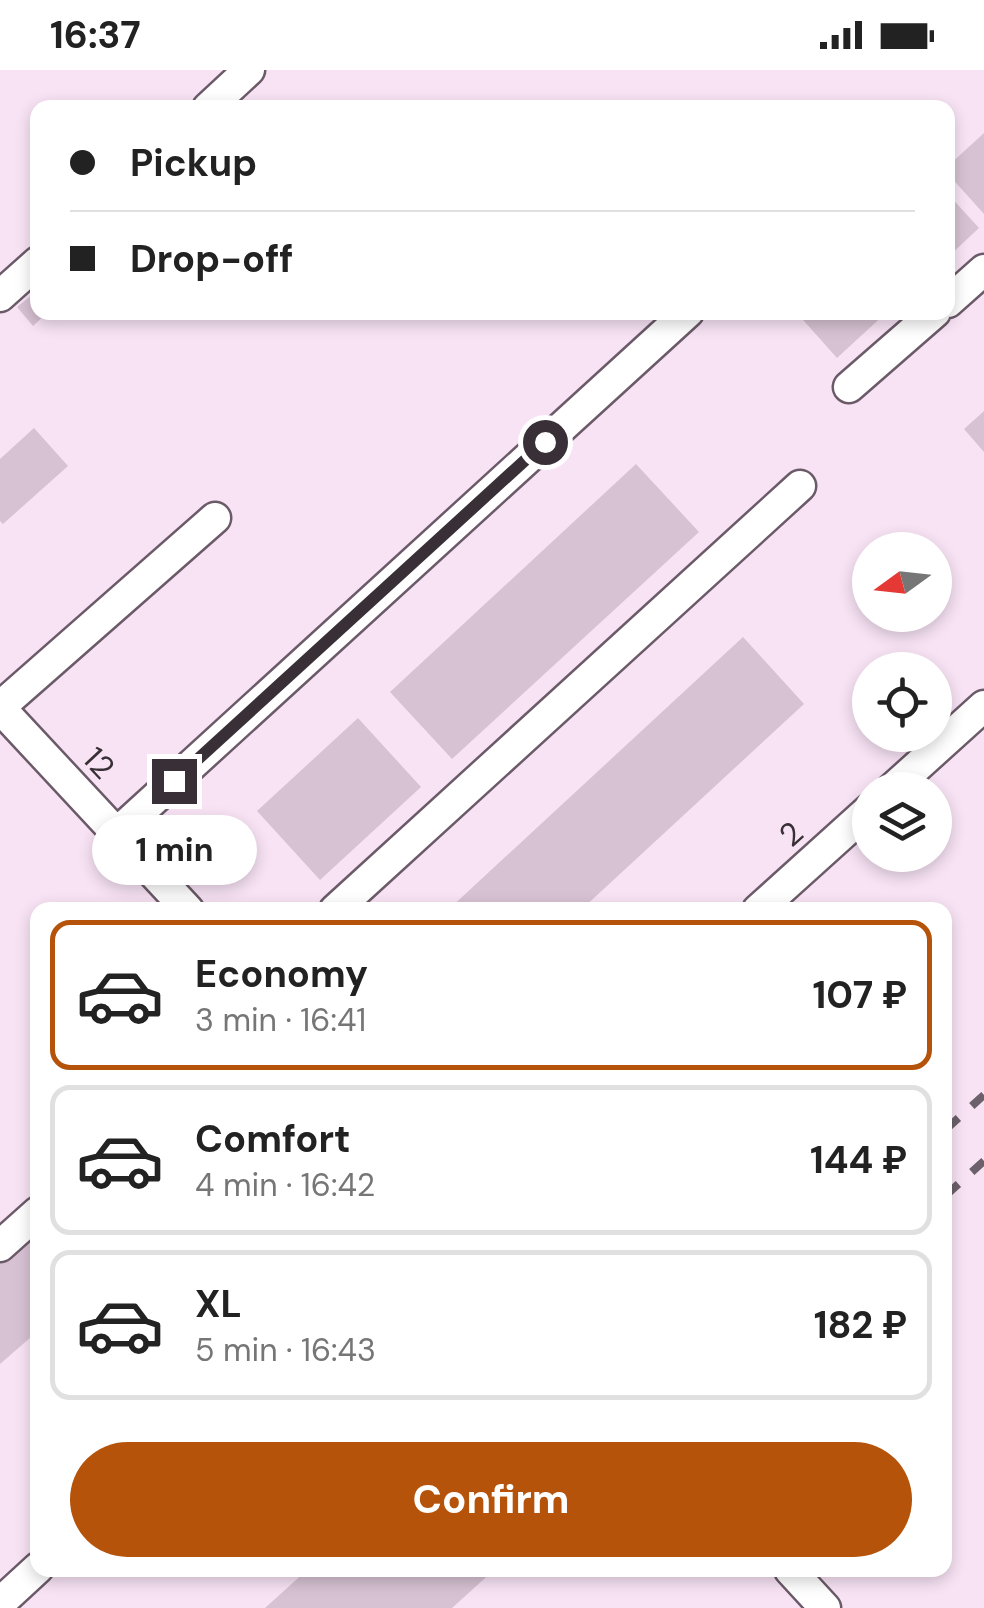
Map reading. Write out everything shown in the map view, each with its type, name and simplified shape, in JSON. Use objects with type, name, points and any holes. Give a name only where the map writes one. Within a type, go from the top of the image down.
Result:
[{"type":"street","points":[[217,100],[249,70]]},
{"type":"street","points":[[0,296],[30,269]]},
{"type":"street","points":[[955,296],[983,274]]},
{"type":"street","points":[[117,833],[679,320]]},
{"type":"street","points":[[849,387],[926,320]]},
{"type":"street","points":[[345,902],[800,486]]},
{"type":"street","points":[[0,707],[215,518]]},
{"type":"street","points":[[911,772],[984,706]]},
{"type":"street","name":"12","points":[[0,707],[181,902]]},
{"type":"street","name":"2","points":[[767,902],[852,825]]},
{"type":"street","points":[[0,1246],[30,1219]]},
{"type":"street","points":[[0,1603],[30,1575]]},
{"type":"street","points":[[796,1577],[825,1608]]},
{"type":"building","points":[[984,133],[984,214],[955,182],[955,160]]},
{"type":"building","points":[[955,202],[979,228],[955,250]]},
{"type":"building","points":[[30,296],[30,320],[39,320],[33,326],[17,307]]},
{"type":"building","points":[[803,320],[878,320],[837,358]]},
{"type":"building","points":[[984,411],[984,452],[964,429]]},
{"type":"building","points":[[34,428],[68,466],[3,524],[0,459]]},
{"type":"building","points":[[636,464],[699,532],[452,759],[390,692]]},
{"type":"building","points":[[743,637],[804,704],[590,902],[457,902]]},
{"type":"building","points":[[358,718],[421,787],[320,880],[257,811]]},
{"type":"building","points":[[30,1232],[30,1338],[0,1364],[0,1259]]},
{"type":"building","points":[[299,1577],[486,1577],[452,1608],[265,1608]]},
{"type":"railway","points":[[952,1124],[984,1095]]},
{"type":"railway","points":[[952,1190],[984,1161]]},
{"type":"route","points":[[174,781],[545,442]]}]
